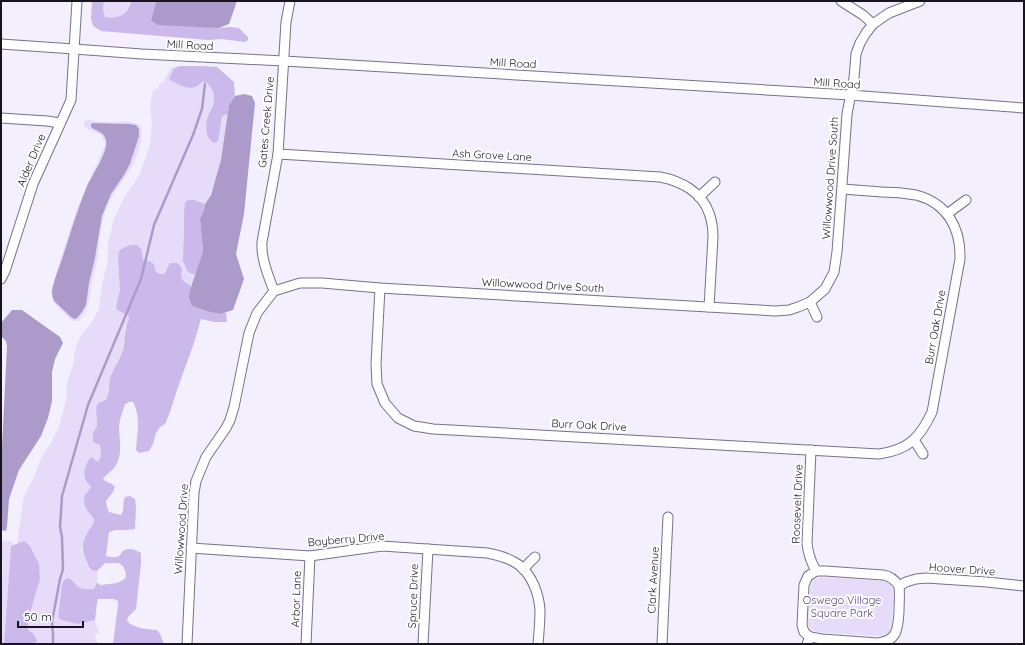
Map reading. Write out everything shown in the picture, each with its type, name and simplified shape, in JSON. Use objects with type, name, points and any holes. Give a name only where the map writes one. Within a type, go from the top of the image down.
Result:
[{"type":"street","name":"Alder Drive","points":[[1,279],[5,271],[33,184],[71,100],[77,1]]},
{"type":"street","name":"Gates Creek Drive","points":[[274,291],[264,265],[261,246],[278,154],[286,22],[290,1]]},
{"type":"street","points":[[841,1],[863,15],[873,24],[889,13],[920,1]]},
{"type":"street","name":"Willowwood Drive South","points":[[274,291],[300,283],[312,283],[775,311],[798,308],[810,302],[825,288],[834,272],[837,252],[847,114],[854,78],[856,54],[860,43],[873,24]]},
{"type":"street","name":"Mill Road","points":[[1,44],[142,54],[284,61],[850,95],[1024,108]]},
{"type":"street","points":[[1,118],[60,123]]},
{"type":"street","name":"Ash Grove Lane","points":[[278,154],[660,177],[669,179],[686,186],[699,196],[708,210],[713,226],[709,307]]},
{"type":"street","points":[[699,196],[715,182]]},
{"type":"street","name":"Burr Oak Drive","points":[[380,288],[376,364],[377,384],[385,403],[398,418],[414,426],[440,429],[879,454],[896,450],[914,440],[925,427],[932,412],[960,259],[959,239],[948,214],[934,202],[905,193],[842,189]]},
{"type":"street","points":[[948,214],[966,200]]},
{"type":"street","name":"Willowwood Drive","points":[[187,644],[194,493],[198,475],[206,457],[230,420],[249,333],[257,313],[274,291]]},
{"type":"street","points":[[810,302],[817,317]]},
{"type":"street","points":[[914,440],[923,454]]},
{"type":"street","name":"Roosevelt Drive","points":[[811,450],[807,543],[808,554],[816,571]]},
{"type":"street","name":"Clark Avenue","points":[[662,644],[668,517]]},
{"type":"street","name":"Bayberry Drive","points":[[191,548],[310,556],[382,546],[487,553],[505,558],[524,569]]},
{"type":"street","name":"Spruce Drive","points":[[424,644],[428,549]]},
{"type":"street","name":"Arbor Lane","points":[[306,644],[310,556]]},
{"type":"street","points":[[535,557],[524,569],[536,591],[540,609],[538,644]]},
{"type":"street","points":[[816,571],[885,575],[895,580],[899,586],[900,595],[896,631],[892,638],[885,642],[822,639],[809,640],[804,632],[802,625],[804,586],[808,576],[816,571]]},
{"type":"street","name":"Hoover Drive","points":[[899,586],[916,579],[926,578],[1024,586]]},
{"type":"green space","points":[[104,1],[131,1],[128,10],[122,15],[118,17],[105,17],[103,10]]},
{"type":"green space","points":[[171,67],[174,68],[171,73],[198,86],[202,82],[206,82],[213,91],[214,99],[207,117],[228,114],[221,160],[215,183],[205,204],[194,200],[184,214],[183,258],[186,267],[195,275],[191,286],[182,281],[182,272],[166,268],[164,274],[156,272],[149,261],[143,260],[142,250],[119,251],[118,261],[120,291],[116,307],[117,310],[129,316],[129,322],[125,328],[122,351],[108,388],[109,395],[106,400],[98,403],[96,407],[97,426],[93,433],[93,442],[100,445],[101,456],[98,462],[92,458],[85,480],[91,487],[86,493],[91,514],[94,519],[94,524],[84,539],[82,550],[89,569],[97,571],[98,575],[95,589],[82,589],[68,578],[64,580],[62,584],[58,617],[61,620],[78,624],[95,620],[99,633],[96,634],[95,639],[99,644],[35,644],[37,640],[33,633],[28,630],[28,620],[40,579],[39,564],[17,544],[24,496],[35,475],[40,460],[52,441],[60,424],[66,400],[67,383],[73,365],[76,346],[99,309],[102,285],[107,264],[108,244],[114,219],[125,196],[139,176],[150,145],[152,122],[150,108],[153,90],[158,88],[164,81]]},
{"type":"green space","points":[[90,120],[101,122],[131,122],[140,125],[141,137],[138,152],[132,166],[112,196],[105,213],[100,232],[97,258],[87,308],[78,321],[72,321],[54,301],[72,318],[89,283],[102,216],[111,194],[124,175],[129,124],[91,124],[91,127],[99,131],[104,136],[106,143],[105,151],[88,182],[105,145],[100,134],[84,126],[84,122]]},
{"type":"green space","points":[[86,188],[75,218],[54,301],[51,294],[51,289],[77,208]]},
{"type":"green space","points":[[1,542],[13,542],[13,545],[11,546],[4,644],[1,644],[3,563],[1,558]]},
{"type":"green space","name":"Oswego Village Square Park","points":[[821,577],[884,581],[889,584],[893,590],[893,600],[892,626],[889,633],[881,636],[816,632],[810,629],[808,625],[810,589],[813,580]]},
{"type":"shaded area","points":[[92,1],[104,1],[103,10],[105,17],[118,17],[128,10],[131,1],[156,1],[151,19],[219,28],[239,28],[248,37],[248,40],[245,42],[222,39],[208,40],[101,31],[93,26],[91,19]]},
{"type":"shaded area","points":[[156,1],[237,1],[229,24],[219,28],[158,25],[151,20]]},
{"type":"shaded area","points":[[180,66],[217,67],[234,82],[235,96],[229,105],[228,114],[222,116],[218,141],[215,143],[209,139],[206,127],[208,116],[214,102],[213,91],[206,82],[202,82],[191,88],[170,80],[169,78],[174,68]]},
{"type":"shaded area","points":[[244,94],[252,96],[255,103],[244,214],[236,254],[244,279],[233,310],[220,314],[192,306],[189,298],[190,290],[203,251],[200,219],[205,204],[211,195],[221,160],[229,105],[235,96]]},
{"type":"shaded area","points":[[91,124],[136,125],[139,129],[139,136],[130,164],[111,194],[102,216],[86,305],[75,319],[54,301],[52,292],[87,186],[105,151],[106,141],[104,135],[91,127]]},
{"type":"shaded area","points":[[188,200],[194,200],[205,204],[200,219],[203,251],[195,275],[188,272],[183,261],[184,214],[185,202]]},
{"type":"shaded area","points":[[130,245],[137,245],[142,250],[143,260],[154,264],[156,272],[160,274],[164,274],[170,263],[177,263],[182,269],[182,280],[191,286],[192,306],[220,314],[226,312],[227,322],[214,322],[201,319],[170,412],[165,424],[160,427],[156,433],[149,451],[139,453],[136,450],[138,425],[137,413],[133,402],[125,404],[119,425],[120,451],[118,460],[115,467],[103,479],[115,487],[106,501],[109,512],[121,515],[125,497],[130,496],[135,499],[135,529],[109,532],[106,556],[117,557],[120,556],[122,551],[128,549],[141,553],[136,609],[128,617],[127,621],[137,627],[157,630],[164,644],[113,644],[118,605],[118,601],[114,599],[98,599],[95,620],[78,624],[61,620],[58,617],[62,584],[64,580],[68,578],[82,589],[94,589],[97,582],[100,585],[117,583],[125,579],[126,573],[123,566],[119,563],[105,563],[97,571],[91,570],[88,566],[83,549],[83,543],[93,525],[94,519],[86,508],[84,502],[85,495],[91,487],[84,476],[86,464],[91,457],[98,462],[101,456],[100,445],[93,442],[93,433],[97,426],[96,407],[98,403],[106,400],[111,376],[124,345],[125,331],[129,316],[117,310],[116,307],[120,290],[118,257],[119,251]]},
{"type":"shaded area","points":[[12,310],[22,310],[60,337],[63,343],[55,359],[52,372],[52,401],[48,418],[41,436],[19,470],[9,499],[6,531],[1,530],[1,467],[7,346],[6,341],[1,336],[1,323]]},
{"type":"shaded area","points":[[24,541],[30,546],[39,564],[40,579],[28,620],[28,630],[33,633],[37,640],[35,644],[4,644],[11,546]]},
{"type":"waterway","points":[[53,644],[52,622],[63,569],[62,537],[60,527],[62,496],[88,405],[141,279],[154,225],[193,135],[202,109],[205,84]]}]
